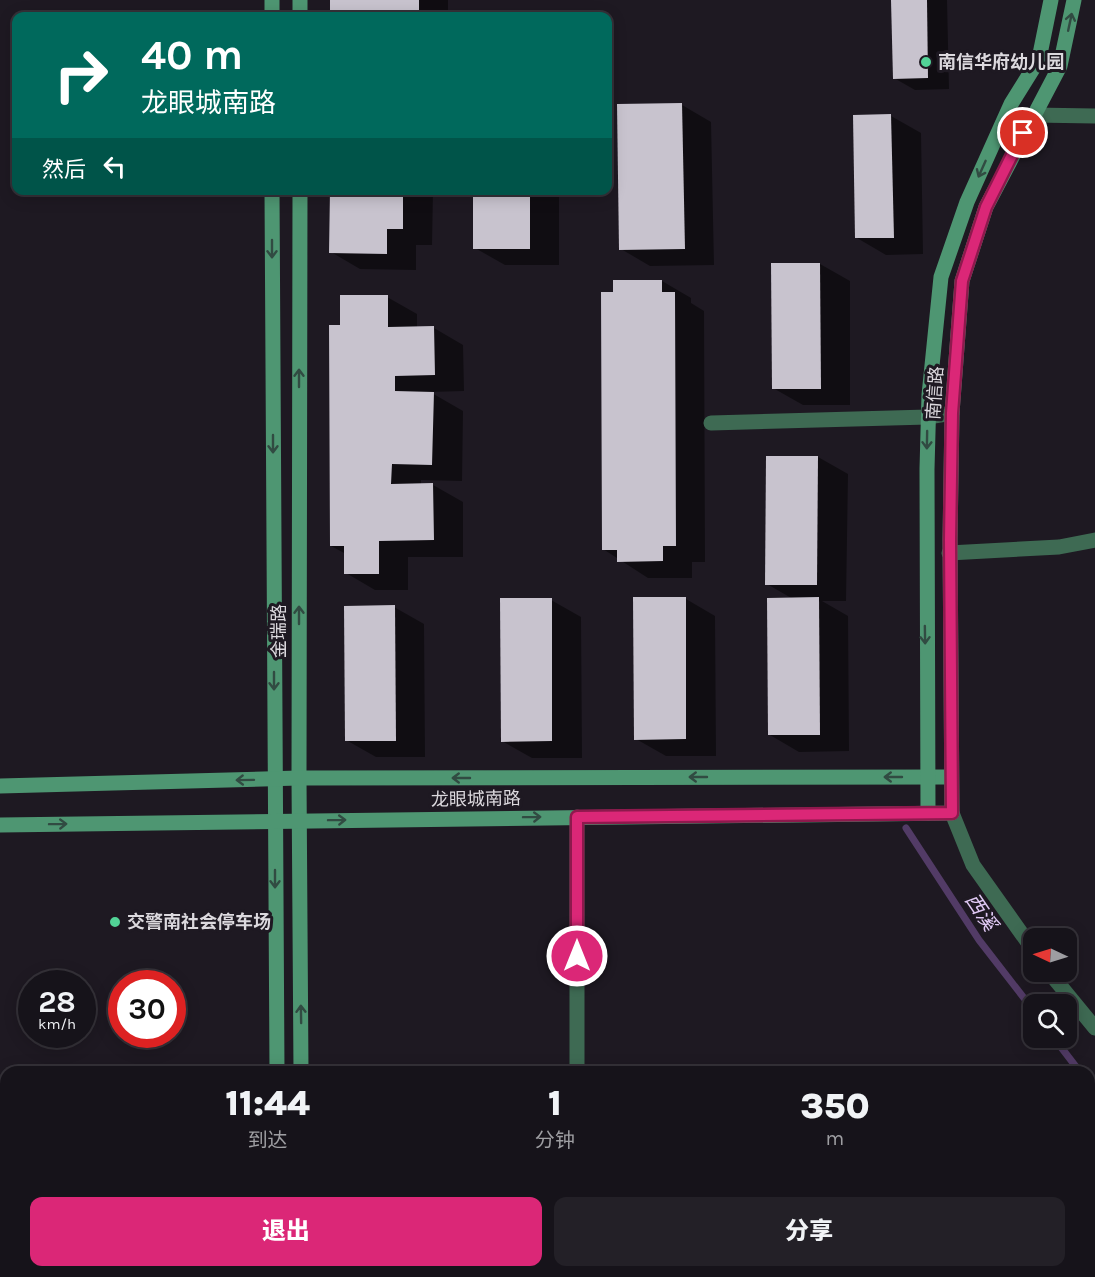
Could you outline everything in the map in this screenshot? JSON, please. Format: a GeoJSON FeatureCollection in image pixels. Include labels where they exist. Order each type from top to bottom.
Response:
{"type":"FeatureCollection","features":[{"type":"Feature","properties":{"kind":"main road","name":"南信路"},"geometry":{"type":"LineString","coordinates":[[928,813],[925,617],[928,417],[941,277],[967,202],[1011,104],[1039,59],[1051,0]]}},
{"type":"Feature","properties":{"kind":"main road","name":"南信路"},"geometry":{"type":"LineString","coordinates":[[952,813],[950,553],[952,413],[962,281],[986,207],[1032,115],[1060,66],[1074,0]]}},
{"type":"Feature","properties":{"kind":"main road","name":"金瑞路"},"geometry":{"type":"LineString","coordinates":[[272,195],[277,1066]]}},
{"type":"Feature","properties":{"kind":"main road","name":"金瑞路"},"geometry":{"type":"LineString","coordinates":[[300,195],[301,1066]]}},
{"type":"Feature","properties":{"kind":"main road","name":"龙眼城南路"},"geometry":{"type":"LineString","coordinates":[[0,786],[299,778],[951,777]]}},
{"type":"Feature","properties":{"kind":"main road","name":"龙眼城南路"},"geometry":{"type":"LineString","coordinates":[[0,825],[952,813]]}},
{"type":"Feature","properties":{"kind":"street"},"geometry":{"type":"LineString","coordinates":[[1032,115],[1095,116]]}},
{"type":"Feature","properties":{"kind":"street"},"geometry":{"type":"LineString","coordinates":[[711,423],[928,417],[952,413]]}},
{"type":"Feature","properties":{"kind":"street"},"geometry":{"type":"LineString","coordinates":[[950,553],[1059,547],[1095,540]]}},
{"type":"Feature","properties":{"kind":"street"},"geometry":{"type":"LineString","coordinates":[[952,813],[974,865],[1023,935]]}},
{"type":"Feature","properties":{"kind":"street"},"geometry":{"type":"LineString","coordinates":[[577,817],[577,1066]]}},
{"type":"Feature","properties":{"kind":"street"},"geometry":{"type":"LineString","coordinates":[[1057,982],[1095,1028]]}},
{"type":"Feature","properties":{"kind":"building"},"geometry":{"type":"Polygon","coordinates":[[[330,0],[419,0],[419,12],[330,12],[330,0]]]}},
{"type":"Feature","properties":{"kind":"building"},"geometry":{"type":"Polygon","coordinates":[[[891,0],[927,0],[928,78],[893,79],[891,0]]]}},
{"type":"Feature","properties":{"kind":"building"},"geometry":{"type":"Polygon","coordinates":[[[682,103],[685,249],[619,250],[617,104],[682,103]]]}},
{"type":"Feature","properties":{"kind":"building"},"geometry":{"type":"Polygon","coordinates":[[[891,114],[894,238],[855,238],[853,115],[891,114]]]}},
{"type":"Feature","properties":{"kind":"building"},"geometry":{"type":"Polygon","coordinates":[[[330,195],[403,195],[403,229],[387,229],[387,254],[329,253],[330,195]]]}},
{"type":"Feature","properties":{"kind":"building"},"geometry":{"type":"Polygon","coordinates":[[[473,195],[530,195],[530,249],[473,249],[473,195]]]}},
{"type":"Feature","properties":{"kind":"building"},"geometry":{"type":"Polygon","coordinates":[[[771,263],[820,263],[821,389],[772,389],[771,263]]]}},
{"type":"Feature","properties":{"kind":"building"},"geometry":{"type":"Polygon","coordinates":[[[613,280],[662,280],[662,292],[675,292],[676,546],[663,546],[663,561],[617,562],[617,550],[602,550],[601,292],[613,292],[613,280]]]}},
{"type":"Feature","properties":{"kind":"building"},"geometry":{"type":"Polygon","coordinates":[[[340,295],[388,295],[388,327],[434,326],[435,375],[395,376],[395,391],[434,392],[432,465],[392,464],[391,484],[433,483],[434,540],[379,541],[379,574],[344,574],[344,546],[330,546],[329,325],[340,325],[340,295]]]}},
{"type":"Feature","properties":{"kind":"building"},"geometry":{"type":"Polygon","coordinates":[[[766,456],[818,456],[817,585],[765,585],[766,456]]]}},
{"type":"Feature","properties":{"kind":"building"},"geometry":{"type":"Polygon","coordinates":[[[633,597],[686,597],[686,739],[634,740],[633,597]]]}},
{"type":"Feature","properties":{"kind":"building"},"geometry":{"type":"Polygon","coordinates":[[[819,597],[820,735],[768,735],[767,598],[819,597]]]}},
{"type":"Feature","properties":{"kind":"building"},"geometry":{"type":"Polygon","coordinates":[[[500,598],[552,598],[552,741],[501,742],[500,598]]]}},
{"type":"Feature","properties":{"kind":"building"},"geometry":{"type":"Polygon","coordinates":[[[395,605],[396,741],[345,741],[344,606],[395,605]]]}},
{"type":"Feature","properties":{"kind":"waterway","name":"西溪"},"geometry":{"type":"LineString","coordinates":[[906,828],[979,940],[1023,997]]}},
{"type":"Feature","properties":{"kind":"waterway","name":"西溪"},"geometry":{"type":"LineString","coordinates":[[1062,1048],[1075,1066]]}},
{"type":"Feature","properties":{"kind":"place","name":"南信华府幼儿园"},"geometry":{"type":"Point","coordinates":[926,62]}},
{"type":"Feature","properties":{"kind":"place","name":"交警南社会停车场"},"geometry":{"type":"Point","coordinates":[115,922]}},
{"type":"Feature","properties":{"kind":"route"},"geometry":{"type":"LineString","coordinates":[[577,956],[577,817],[952,813],[950,540],[952,413],[962,281],[986,207],[1023,133]]}}]}
